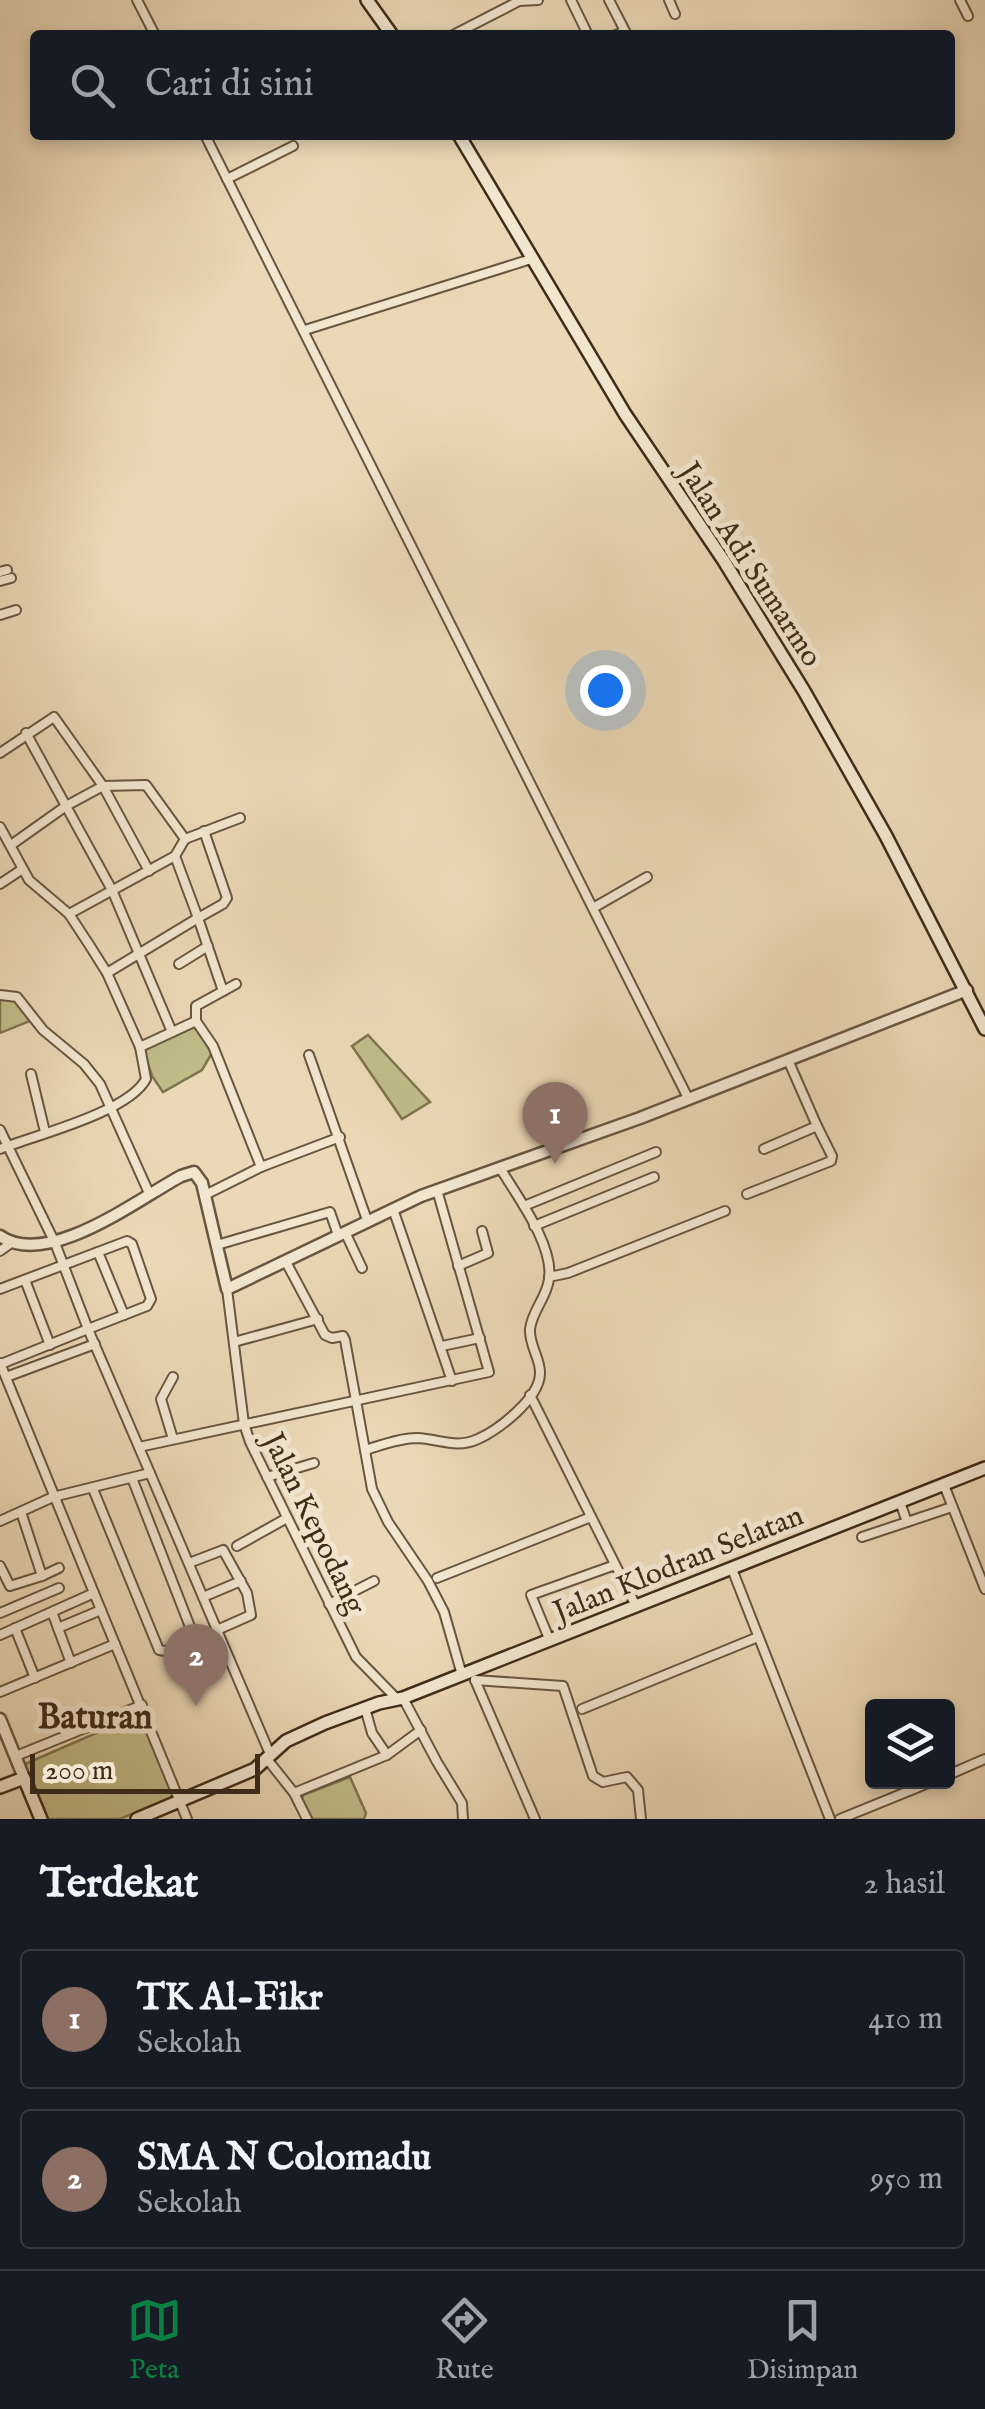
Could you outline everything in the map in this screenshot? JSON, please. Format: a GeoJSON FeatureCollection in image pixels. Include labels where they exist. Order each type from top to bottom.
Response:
{"type":"FeatureCollection","features":[{"type":"Feature","properties":{"kind":"main road"},"geometry":{"type":"LineString","coordinates":[[366,0],[388,30]]}},
{"type":"Feature","properties":{"kind":"main road","name":"Jalan Adi Sumarmo"},"geometry":{"type":"LineString","coordinates":[[462,140],[625,414],[724,561],[814,708],[886,836],[985,1029]]}},
{"type":"Feature","properties":{"kind":"main road","name":"Jalan Klodran Selatan"},"geometry":{"type":"LineString","coordinates":[[137,1819],[245,1774],[286,1741],[365,1708],[469,1675],[985,1468]]}},
{"type":"Feature","properties":{"kind":"main road"},"geometry":{"type":"LineString","coordinates":[[0,1787],[24,1778],[41,1819]]}},
{"type":"Feature","properties":{"kind":"street"},"geometry":{"type":"LineString","coordinates":[[138,0],[153,30]]}},
{"type":"Feature","properties":{"kind":"street"},"geometry":{"type":"LineString","coordinates":[[463,30],[519,1],[538,0]]}},
{"type":"Feature","properties":{"kind":"street"},"geometry":{"type":"LineString","coordinates":[[571,0],[586,30]]}},
{"type":"Feature","properties":{"kind":"street"},"geometry":{"type":"LineString","coordinates":[[610,0],[625,30]]}},
{"type":"Feature","properties":{"kind":"street"},"geometry":{"type":"LineString","coordinates":[[668,0],[675,14]]}},
{"type":"Feature","properties":{"kind":"street"},"geometry":{"type":"LineString","coordinates":[[960,0],[968,16]]}},
{"type":"Feature","properties":{"kind":"street"},"geometry":{"type":"LineString","coordinates":[[208,140],[688,1098]]}},
{"type":"Feature","properties":{"kind":"street"},"geometry":{"type":"LineString","coordinates":[[228,179],[293,146]]}},
{"type":"Feature","properties":{"kind":"street"},"geometry":{"type":"LineString","coordinates":[[305,330],[531,258]]}},
{"type":"Feature","properties":{"kind":"street"},"geometry":{"type":"LineString","coordinates":[[0,580],[6,573]]}},
{"type":"Feature","properties":{"kind":"street"},"geometry":{"type":"LineString","coordinates":[[0,615],[16,610]]}},
{"type":"Feature","properties":{"kind":"street"},"geometry":{"type":"LineString","coordinates":[[0,752],[54,716],[103,786],[149,871]]}},
{"type":"Feature","properties":{"kind":"street"},"geometry":{"type":"LineString","coordinates":[[26,733],[112,890],[172,1032]]}},
{"type":"Feature","properties":{"kind":"street"},"geometry":{"type":"LineString","coordinates":[[11,845],[66,806],[103,786],[146,784],[184,839]]}},
{"type":"Feature","properties":{"kind":"street"},"geometry":{"type":"LineString","coordinates":[[68,914],[176,856],[184,839],[240,818]]}},
{"type":"Feature","properties":{"kind":"street"},"geometry":{"type":"LineString","coordinates":[[0,827],[21,870],[47,899],[68,914],[108,974],[140,1047],[146,1078],[136,1092],[110,1108],[4,1148]]}},
{"type":"Feature","properties":{"kind":"street"},"geometry":{"type":"LineString","coordinates":[[108,974],[223,904],[227,898],[204,831]]}},
{"type":"Feature","properties":{"kind":"street"},"geometry":{"type":"LineString","coordinates":[[176,856],[223,991]]}},
{"type":"Feature","properties":{"kind":"street"},"geometry":{"type":"LineString","coordinates":[[0,884],[21,870]]}},
{"type":"Feature","properties":{"kind":"street"},"geometry":{"type":"LineString","coordinates":[[592,908],[647,878]]}},
{"type":"Feature","properties":{"kind":"street"},"geometry":{"type":"LineString","coordinates":[[178,964],[208,946]]}},
{"type":"Feature","properties":{"kind":"street"},"geometry":{"type":"LineString","coordinates":[[236,984],[196,1006],[196,1021],[213,1046],[262,1167]]}},
{"type":"Feature","properties":{"kind":"street"},"geometry":{"type":"LineString","coordinates":[[0,1236],[11,1243],[30,1246],[54,1243],[194,1172],[205,1195],[227,1289],[436,1190],[967,990]]}},
{"type":"Feature","properties":{"kind":"street"},"geometry":{"type":"LineString","coordinates":[[0,994],[17,997],[43,1030],[90,1070],[149,1194]]}},
{"type":"Feature","properties":{"kind":"street"},"geometry":{"type":"LineString","coordinates":[[140,1047],[196,1021]]}},
{"type":"Feature","properties":{"kind":"street"},"geometry":{"type":"LineString","coordinates":[[310,1056],[368,1220]]}},
{"type":"Feature","properties":{"kind":"street"},"geometry":{"type":"LineString","coordinates":[[747,1194],[831,1161],[788,1060]]}},
{"type":"Feature","properties":{"kind":"street"},"geometry":{"type":"LineString","coordinates":[[31,1074],[46,1132]]}},
{"type":"Feature","properties":{"kind":"street"},"geometry":{"type":"LineString","coordinates":[[764,1149],[818,1126]]}},
{"type":"Feature","properties":{"kind":"street"},"geometry":{"type":"LineString","coordinates":[[0,1130],[4,1148],[54,1243],[268,1756],[307,1819]]}},
{"type":"Feature","properties":{"kind":"street"},"geometry":{"type":"LineString","coordinates":[[205,1195],[262,1167],[340,1138]]}},
{"type":"Feature","properties":{"kind":"street"},"geometry":{"type":"LineString","coordinates":[[524,1206],[656,1152]]}},
{"type":"Feature","properties":{"kind":"street"},"geometry":{"type":"LineString","coordinates":[[628,1164],[637,1184]]}},
{"type":"Feature","properties":{"kind":"street"},"geometry":{"type":"LineString","coordinates":[[365,1450],[407,1438],[468,1443],[505,1423],[540,1376],[530,1325],[550,1277],[546,1251],[500,1168]]}},
{"type":"Feature","properties":{"kind":"street"},"geometry":{"type":"LineString","coordinates":[[534,1226],[654,1177]]}},
{"type":"Feature","properties":{"kind":"street"},"geometry":{"type":"LineString","coordinates":[[140,1448],[489,1372],[436,1190]]}},
{"type":"Feature","properties":{"kind":"street"},"geometry":{"type":"LineString","coordinates":[[392,1209],[452,1380]]}},
{"type":"Feature","properties":{"kind":"street"},"geometry":{"type":"LineString","coordinates":[[217,1246],[330,1212],[362,1268]]}},
{"type":"Feature","properties":{"kind":"street"},"geometry":{"type":"LineString","coordinates":[[550,1277],[725,1212]]}},
{"type":"Feature","properties":{"kind":"street"},"geometry":{"type":"LineString","coordinates":[[458,1266],[488,1253],[482,1231]]}},
{"type":"Feature","properties":{"kind":"street"},"geometry":{"type":"LineString","coordinates":[[0,1289],[127,1241],[132,1244],[151,1299],[146,1306],[0,1364],[188,1819]]}},
{"type":"Feature","properties":{"kind":"street"},"geometry":{"type":"LineString","coordinates":[[0,1251],[11,1243]]}},
{"type":"Feature","properties":{"kind":"street"},"geometry":{"type":"LineString","coordinates":[[98,1252],[124,1314]]}},
{"type":"Feature","properties":{"kind":"street"},"geometry":{"type":"LineString","coordinates":[[286,1262],[328,1338],[344,1337],[376,1500],[444,1612],[535,1819]]}},
{"type":"Feature","properties":{"kind":"street"},"geometry":{"type":"LineString","coordinates":[[25,1280],[50,1345]]}},
{"type":"Feature","properties":{"kind":"street","name":"Jalan Kepodang"},"geometry":{"type":"LineString","coordinates":[[227,1289],[244,1424],[267,1477],[356,1657],[392,1699],[436,1762],[462,1803],[463,1819]]}},
{"type":"Feature","properties":{"kind":"street"},"geometry":{"type":"LineString","coordinates":[[234,1342],[318,1319]]}},
{"type":"Feature","properties":{"kind":"street"},"geometry":{"type":"LineString","coordinates":[[442,1346],[480,1338]]}},
{"type":"Feature","properties":{"kind":"street"},"geometry":{"type":"LineString","coordinates":[[6,1377],[95,1344]]}},
{"type":"Feature","properties":{"kind":"street"},"geometry":{"type":"LineString","coordinates":[[170,1440],[161,1399],[174,1377]]}},
{"type":"Feature","properties":{"kind":"street"},"geometry":{"type":"LineString","coordinates":[[530,1394],[636,1606]]}},
{"type":"Feature","properties":{"kind":"street"},"geometry":{"type":"LineString","coordinates":[[267,1477],[314,1463]]}},
{"type":"Feature","properties":{"kind":"street"},"geometry":{"type":"LineString","coordinates":[[0,1520],[53,1497],[150,1473]]}},
{"type":"Feature","properties":{"kind":"street"},"geometry":{"type":"LineString","coordinates":[[93,1488],[159,1650],[165,1652],[194,1637],[132,1478]]}},
{"type":"Feature","properties":{"kind":"street"},"geometry":{"type":"LineString","coordinates":[[944,1485],[985,1589]]}},
{"type":"Feature","properties":{"kind":"street"},"geometry":{"type":"LineString","coordinates":[[900,1502],[906,1522]]}},
{"type":"Feature","properties":{"kind":"street"},"geometry":{"type":"LineString","coordinates":[[862,1538],[952,1506]]}},
{"type":"Feature","properties":{"kind":"street"},"geometry":{"type":"LineString","coordinates":[[21,1512],[42,1576]]}},
{"type":"Feature","properties":{"kind":"street"},"geometry":{"type":"LineString","coordinates":[[437,1578],[591,1517]]}},
{"type":"Feature","properties":{"kind":"street"},"geometry":{"type":"LineString","coordinates":[[237,1546],[287,1518]]}},
{"type":"Feature","properties":{"kind":"street"},"geometry":{"type":"LineString","coordinates":[[189,1563],[223,1550],[241,1581],[252,1612],[216,1630]]}},
{"type":"Feature","properties":{"kind":"street"},"geometry":{"type":"LineString","coordinates":[[550,1641],[531,1595],[615,1565]]}},
{"type":"Feature","properties":{"kind":"street"},"geometry":{"type":"LineString","coordinates":[[0,1566],[10,1586],[58,1568]]}},
{"type":"Feature","properties":{"kind":"street"},"geometry":{"type":"LineString","coordinates":[[732,1569],[830,1819]]}},
{"type":"Feature","properties":{"kind":"street"},"geometry":{"type":"LineString","coordinates":[[203,1597],[241,1581]]}},
{"type":"Feature","properties":{"kind":"street"},"geometry":{"type":"LineString","coordinates":[[329,1604],[374,1581]]}},
{"type":"Feature","properties":{"kind":"street"},"geometry":{"type":"LineString","coordinates":[[0,1614],[59,1588]]}},
{"type":"Feature","properties":{"kind":"street"},"geometry":{"type":"LineString","coordinates":[[0,1635],[94,1593]]}},
{"type":"Feature","properties":{"kind":"street"},"geometry":{"type":"LineString","coordinates":[[58,1628],[100,1610]]}},
{"type":"Feature","properties":{"kind":"street"},"geometry":{"type":"LineString","coordinates":[[52,1612],[71,1663]]}},
{"type":"Feature","properties":{"kind":"street"},"geometry":{"type":"LineString","coordinates":[[15,1628],[35,1678]]}},
{"type":"Feature","properties":{"kind":"street"},"geometry":{"type":"LineString","coordinates":[[582,1709],[758,1638]]}},
{"type":"Feature","properties":{"kind":"street"},"geometry":{"type":"LineString","coordinates":[[0,1692],[115,1644]]}},
{"type":"Feature","properties":{"kind":"street"},"geometry":{"type":"LineString","coordinates":[[469,1675],[563,1686],[593,1776],[598,1781],[627,1777],[634,1782],[641,1819]]}},
{"type":"Feature","properties":{"kind":"street"},"geometry":{"type":"LineString","coordinates":[[16,1756],[142,1705]]}},
{"type":"Feature","properties":{"kind":"street"},"geometry":{"type":"LineString","coordinates":[[365,1708],[372,1733],[387,1754]]}},
{"type":"Feature","properties":{"kind":"street"},"geometry":{"type":"LineString","coordinates":[[0,1718],[24,1778]]}},
{"type":"Feature","properties":{"kind":"street"},"geometry":{"type":"LineString","coordinates":[[294,1794],[387,1754],[417,1734]]}},
{"type":"Feature","properties":{"kind":"street"},"geometry":{"type":"LineString","coordinates":[[955,1772],[985,1760]]}},
{"type":"Feature","properties":{"kind":"street"},"geometry":{"type":"LineString","coordinates":[[840,1819],[914,1789]]}},
{"type":"Feature","properties":{"kind":"shaded area"},"geometry":{"type":"Polygon","coordinates":[[[0,996],[13,998],[30,1021],[0,1033],[0,996]]]}},
{"type":"Feature","properties":{"kind":"shaded area"},"geometry":{"type":"Polygon","coordinates":[[[194,1026],[212,1053],[202,1070],[163,1092],[152,1076],[143,1049],[194,1026]]]}},
{"type":"Feature","properties":{"kind":"shaded area"},"geometry":{"type":"Polygon","coordinates":[[[368,1035],[430,1102],[402,1119],[352,1046],[368,1035]]]}},
{"type":"Feature","properties":{"kind":"shaded area"},"geometry":{"type":"Polygon","coordinates":[[[140,1714],[175,1796],[120,1819],[48,1819],[25,1764],[140,1714]]]}},
{"type":"Feature","properties":{"kind":"shaded area"},"geometry":{"type":"Polygon","coordinates":[[[350,1777],[366,1813],[364,1819],[312,1819],[303,1795],[350,1777]]]}},
{"type":"Feature","properties":{"kind":"place","name":"TK Al-Fikr"},"geometry":{"type":"Point","coordinates":[555,1164]}},
{"type":"Feature","properties":{"kind":"place","name":"SMA N Colomadu"},"geometry":{"type":"Point","coordinates":[196,1706]}},
{"type":"Feature","properties":{"kind":"district","name":"Baturan"},"geometry":{"type":"Point","coordinates":[95,1716]}}]}
